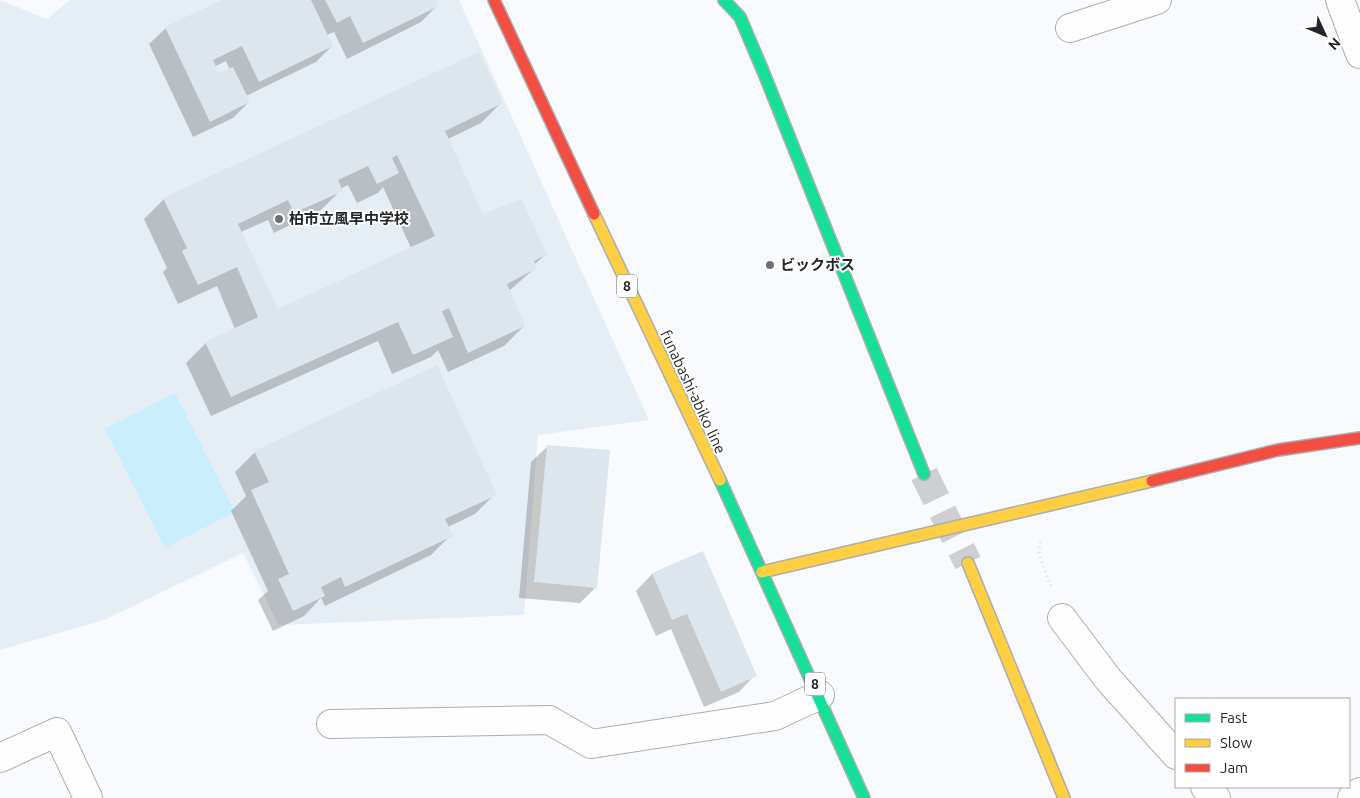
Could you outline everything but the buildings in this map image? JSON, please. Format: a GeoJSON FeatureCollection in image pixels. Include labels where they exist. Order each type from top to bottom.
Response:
{"type":"FeatureCollection","features":[{"type":"Feature","properties":{"kind":"street","name":"funabashi-abiko line"},"geometry":{"type":"LineString","coordinates":[[494,0],[557,139],[820,695],[864,798]]}},
{"type":"Feature","properties":{"kind":"street"},"geometry":{"type":"LineString","coordinates":[[724,0],[740,17],[763,71],[924,474]]}},
{"type":"Feature","properties":{"kind":"street"},"geometry":{"type":"LineString","coordinates":[[1070,28],[1157,0]]}},
{"type":"Feature","properties":{"kind":"street"},"geometry":{"type":"LineString","coordinates":[[1340,0],[1360,54]]}},
{"type":"Feature","properties":{"kind":"street"},"geometry":{"type":"LineString","coordinates":[[762,572],[1040,509],[1278,450],[1360,438]]}},
{"type":"Feature","properties":{"kind":"street"},"geometry":{"type":"LineString","coordinates":[[968,563],[1064,798]]}},
{"type":"Feature","properties":{"kind":"street"},"geometry":{"type":"LineString","coordinates":[[1062,618],[1108,679],[1175,753]]}},
{"type":"Feature","properties":{"kind":"street"},"geometry":{"type":"LineString","coordinates":[[331,724],[549,720],[592,744],[775,716],[820,695]]}},
{"type":"Feature","properties":{"kind":"street"},"geometry":{"type":"LineString","coordinates":[[0,758],[57,732],[88,798]]}},
{"type":"Feature","properties":{"kind":"street"},"geometry":{"type":"LineString","coordinates":[[1206,788],[1216,798]]}},
{"type":"Feature","properties":{"kind":"street"},"geometry":{"type":"LineString","coordinates":[[1352,798],[1360,792]]}},
{"type":"Feature","properties":{"kind":"shaded area","name":"柏市立風早中学校"},"geometry":{"type":"Polygon","coordinates":[[[0,0],[47,19],[70,0],[459,0],[649,420],[538,435],[524,615],[279,625],[243,553],[104,620],[0,650],[0,0]]]}},
{"type":"Feature","properties":{"kind":"water"},"geometry":{"type":"Polygon","coordinates":[[[175,393],[235,512],[165,548],[105,429],[175,393]]]}},
{"type":"Feature","properties":{"kind":"tunnel"},"geometry":{"type":"LineString","coordinates":[[924,474],[968,563]]}},
{"type":"Feature","properties":{"kind":"traffic: fast"},"geometry":{"type":"LineString","coordinates":[[724,0],[740,17],[763,71],[924,474]]}},
{"type":"Feature","properties":{"kind":"traffic: fast"},"geometry":{"type":"LineString","coordinates":[[720,480],[864,798]]}},
{"type":"Feature","properties":{"kind":"traffic: slow"},"geometry":{"type":"LineString","coordinates":[[594,214],[720,480]]}},
{"type":"Feature","properties":{"kind":"traffic: slow"},"geometry":{"type":"LineString","coordinates":[[762,572],[1152,481]]}},
{"type":"Feature","properties":{"kind":"traffic: slow"},"geometry":{"type":"LineString","coordinates":[[968,563],[1064,798]]}},
{"type":"Feature","properties":{"kind":"traffic: jam"},"geometry":{"type":"LineString","coordinates":[[494,0],[594,214]]}},
{"type":"Feature","properties":{"kind":"traffic: jam"},"geometry":{"type":"LineString","coordinates":[[1152,481],[1278,450],[1360,438]]}},
{"type":"Feature","properties":{"kind":"place","name":"柏市立風早中学校"},"geometry":{"type":"Point","coordinates":[279,219]}},
{"type":"Feature","properties":{"kind":"place","name":"ビックボス"},"geometry":{"type":"Point","coordinates":[770,265]}}]}
